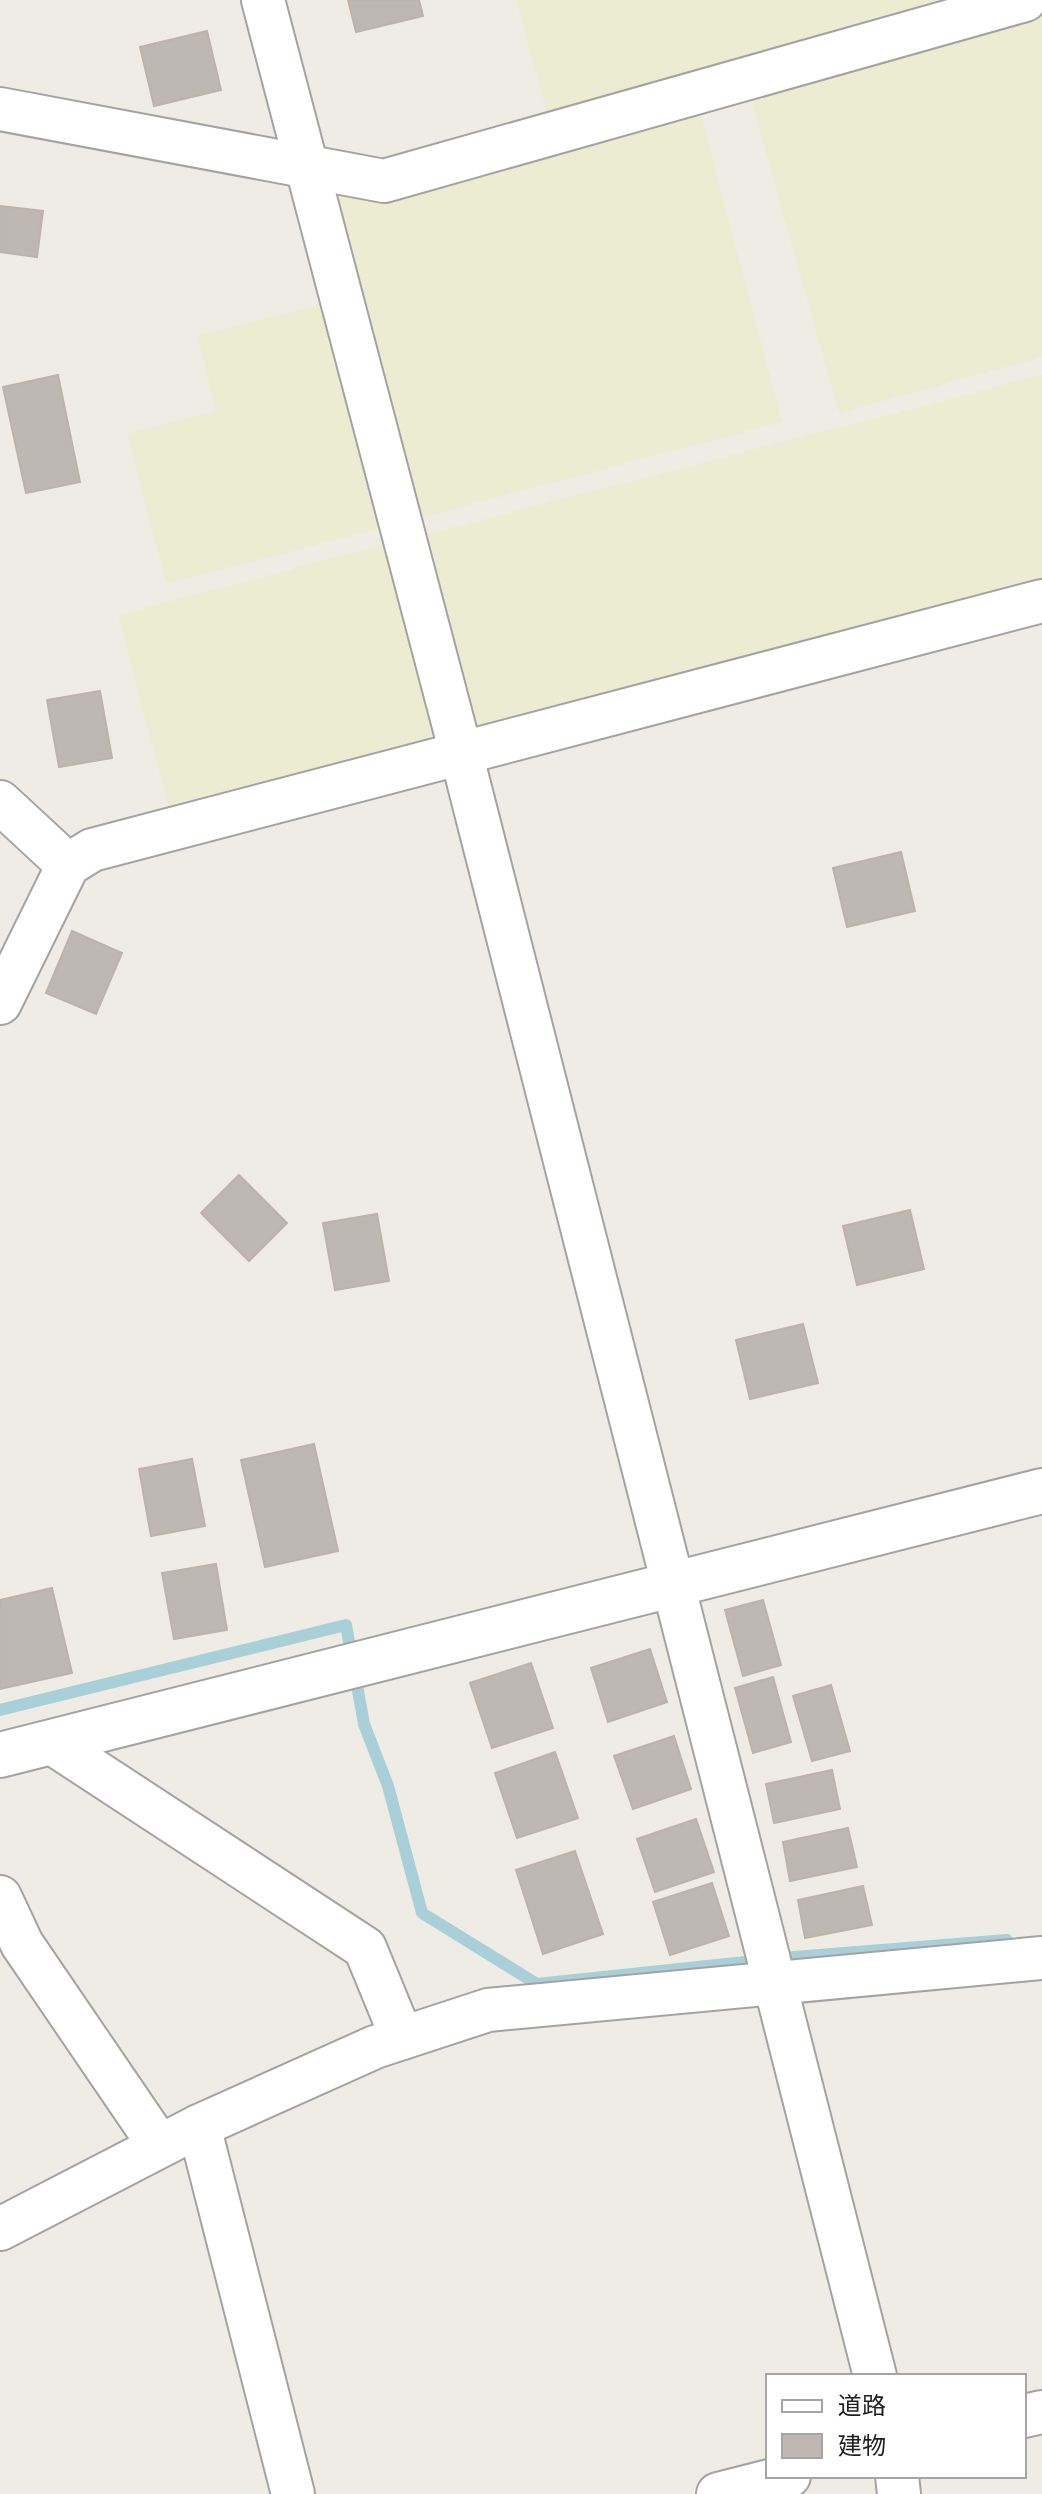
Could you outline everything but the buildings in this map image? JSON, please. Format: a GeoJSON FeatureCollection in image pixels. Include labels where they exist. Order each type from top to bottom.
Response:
{"type":"FeatureCollection","features":[{"type":"Feature","properties":{"kind":"street"},"geometry":{"type":"LineString","coordinates":[[263,0],[461,753],[874,2374]]}},
{"type":"Feature","properties":{"kind":"street"},"geometry":{"type":"LineString","coordinates":[[0,109],[384,181],[1025,0]]}},
{"type":"Feature","properties":{"kind":"street"},"geometry":{"type":"LineString","coordinates":[[0,1003],[68,865],[92,850],[1042,601]]}},
{"type":"Feature","properties":{"kind":"street"},"geometry":{"type":"LineString","coordinates":[[0,802],[68,865]]}},
{"type":"Feature","properties":{"kind":"street"},"geometry":{"type":"LineString","coordinates":[[0,1755],[1042,1491]]}},
{"type":"Feature","properties":{"kind":"street"},"geometry":{"type":"LineString","coordinates":[[52,1743],[365,1948],[402,2038]]}},
{"type":"Feature","properties":{"kind":"street"},"geometry":{"type":"LineString","coordinates":[[0,1897],[22,1944],[159,2145]]}},
{"type":"Feature","properties":{"kind":"street"},"geometry":{"type":"LineString","coordinates":[[0,2229],[159,2145],[375,2047],[488,2010],[1042,1958]]}},
{"type":"Feature","properties":{"kind":"street"},"geometry":{"type":"LineString","coordinates":[[199,2126],[293,2494]]}},
{"type":"Feature","properties":{"kind":"street"},"geometry":{"type":"LineString","coordinates":[[718,2494],[781,2478]]}},
{"type":"Feature","properties":{"kind":"green space"},"geometry":{"type":"Polygon","coordinates":[[[516,0],[951,0],[547,112],[516,0]]]}},
{"type":"Feature","properties":{"kind":"green space"},"geometry":{"type":"Polygon","coordinates":[[[1042,18],[1042,357],[839,413],[751,99],[1042,18]]]}},
{"type":"Feature","properties":{"kind":"green space"},"geometry":{"type":"Polygon","coordinates":[[[699,108],[782,422],[419,518],[333,191],[699,108]]]}},
{"type":"Feature","properties":{"kind":"green space"},"geometry":{"type":"Polygon","coordinates":[[[330,303],[387,527],[166,583],[127,434],[216,411],[198,336],[330,303]]]}},
{"type":"Feature","properties":{"kind":"green space"},"geometry":{"type":"Polygon","coordinates":[[[1042,375],[1042,578],[488,729],[472,717],[423,535],[1042,375]]]}},
{"type":"Feature","properties":{"kind":"green space"},"geometry":{"type":"Polygon","coordinates":[[[390,543],[439,722],[427,741],[168,805],[118,615],[390,543]]]}},
{"type":"Feature","properties":{"kind":"waterway"},"geometry":{"type":"LineString","coordinates":[[0,1710],[346,1625],[364,1724],[388,1786],[422,1913],[537,1984],[794,1957],[1007,1940]]}}]}
